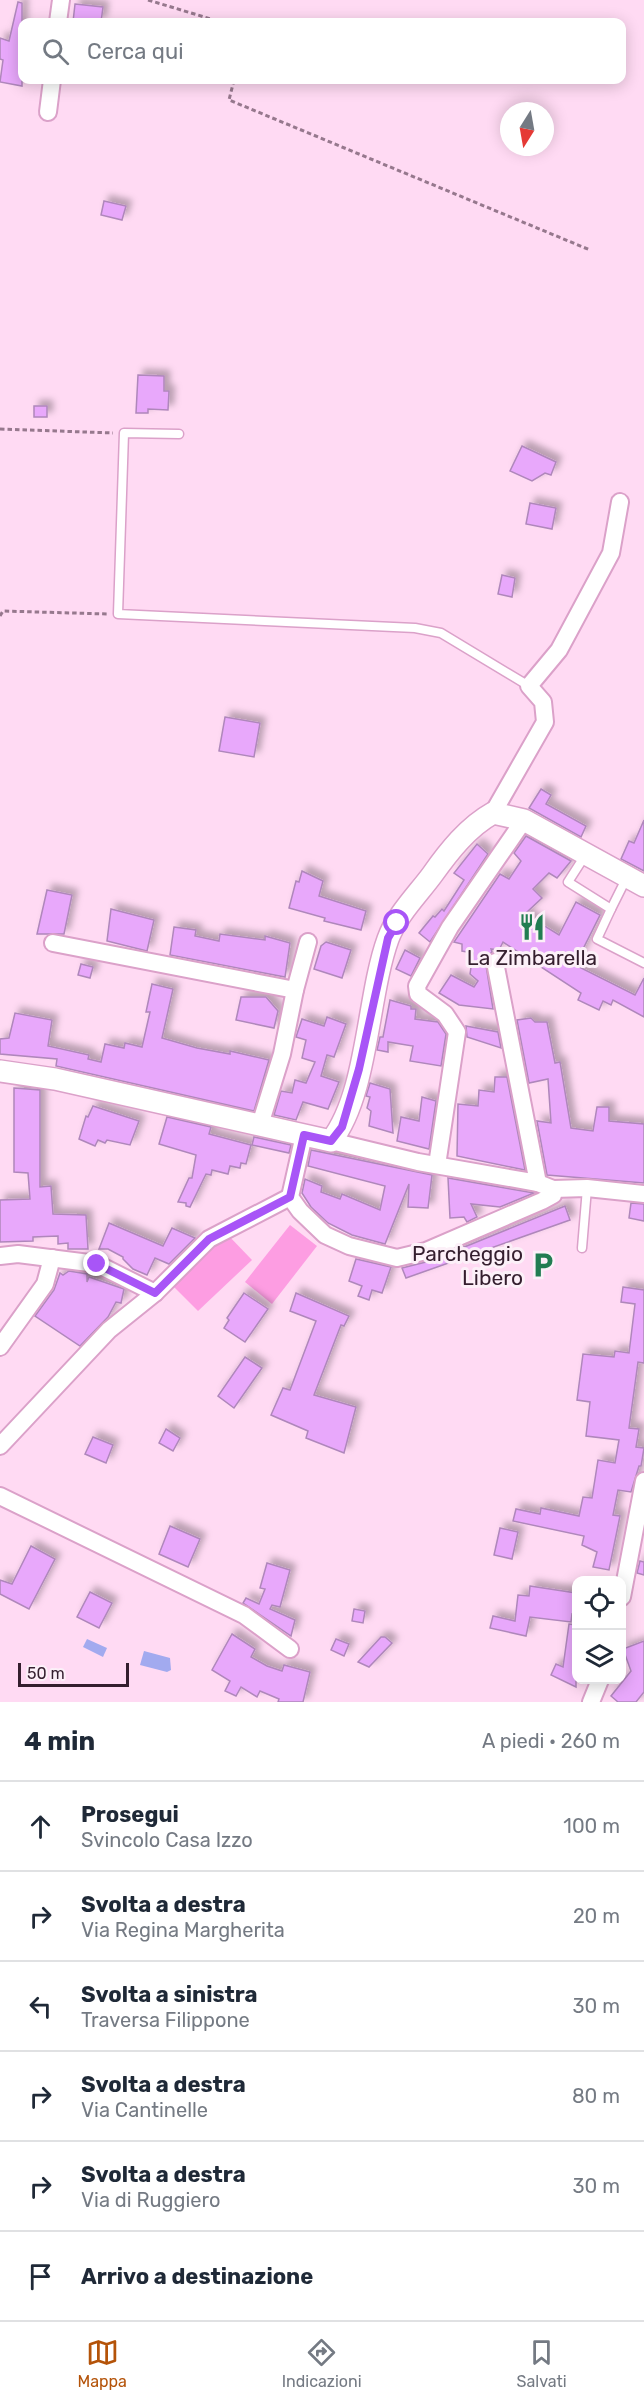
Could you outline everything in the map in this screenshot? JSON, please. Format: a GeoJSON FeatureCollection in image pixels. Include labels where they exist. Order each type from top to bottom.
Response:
{"type":"FeatureCollection","features":[{"type":"Feature","properties":{"kind":"street"},"geometry":{"type":"LineString","coordinates":[[59,18],[61,0]]}},
{"type":"Feature","properties":{"kind":"street"},"geometry":{"type":"LineString","coordinates":[[48,112],[52,84]]}},
{"type":"Feature","properties":{"kind":"street"},"geometry":{"type":"LineString","coordinates":[[331,1141],[342,1127],[359,1069],[388,938],[438,866],[475,823],[493,813],[545,722],[543,702],[529,686],[559,650],[611,553],[621,502]]}},
{"type":"Feature","properties":{"kind":"street"},"geometry":{"type":"LineString","coordinates":[[493,813],[524,820],[636,881]]}},
{"type":"Feature","properties":{"kind":"street"},"geometry":{"type":"LineString","coordinates":[[437,1165],[457,1032],[445,1014],[418,994],[417,986],[450,927],[524,820]]}},
{"type":"Feature","properties":{"kind":"street"},"geometry":{"type":"LineString","coordinates":[[260,1125],[282,1054],[295,990],[308,942]]}},
{"type":"Feature","properties":{"kind":"street"},"geometry":{"type":"LineString","coordinates":[[53,943],[295,990]]}},
{"type":"Feature","properties":{"kind":"street"},"geometry":{"type":"LineString","coordinates":[[304,1135],[290,1197],[300,1211],[325,1235],[349,1246],[397,1258],[426,1251],[553,1195],[546,1186],[495,962]]}},
{"type":"Feature","properties":{"kind":"street"},"geometry":{"type":"LineString","coordinates":[[0,1071],[55,1079],[437,1165],[546,1186],[644,1194]]}},
{"type":"Feature","properties":{"kind":"street"},"geometry":{"type":"LineString","coordinates":[[0,1446],[109,1330],[155,1293],[209,1239],[290,1197]]}},
{"type":"Feature","properties":{"kind":"street"},"geometry":{"type":"LineString","coordinates":[[0,1256],[18,1254],[97,1264],[155,1293]]}},
{"type":"Feature","properties":{"kind":"street"},"geometry":{"type":"LineString","coordinates":[[0,1347],[45,1284],[52,1258]]}},
{"type":"Feature","properties":{"kind":"street"},"geometry":{"type":"LineString","coordinates":[[625,1576],[644,1481]]}},
{"type":"Feature","properties":{"kind":"street"},"geometry":{"type":"LineString","coordinates":[[0,1496],[244,1616],[290,1649]]}},
{"type":"Feature","properties":{"kind":"street"},"geometry":{"type":"LineString","coordinates":[[591,1702],[598,1684]]}},
{"type":"Feature","properties":{"kind":"lane"},"geometry":{"type":"LineString","coordinates":[[179,434],[124,434],[118,614],[415,628],[441,633],[529,686]]}},
{"type":"Feature","properties":{"kind":"lane"},"geometry":{"type":"LineString","coordinates":[[586,853],[568,882],[611,909]]}},
{"type":"Feature","properties":{"kind":"lane"},"geometry":{"type":"LineString","coordinates":[[636,881],[611,909],[597,939],[644,963]]}},
{"type":"Feature","properties":{"kind":"lane"},"geometry":{"type":"LineString","coordinates":[[582,1248],[587,1188]]}},
{"type":"Feature","properties":{"kind":"path"},"geometry":{"type":"LineString","coordinates":[[148,0],[208,18]]}},
{"type":"Feature","properties":{"kind":"path"},"geometry":{"type":"LineString","coordinates":[[233,84],[229,100],[590,250]]}},
{"type":"Feature","properties":{"kind":"path"},"geometry":{"type":"LineString","coordinates":[[0,429],[124,434]]}},
{"type":"Feature","properties":{"kind":"path"},"geometry":{"type":"LineString","coordinates":[[0,616],[3,611],[118,614]]}},
{"type":"Feature","properties":{"kind":"shaded area"},"geometry":{"type":"Polygon","coordinates":[[[290,1225],[317,1246],[272,1304],[245,1282],[290,1225]]]}},
{"type":"Feature","properties":{"kind":"shaded area"},"geometry":{"type":"Polygon","coordinates":[[[226,1233],[252,1260],[198,1311],[172,1285],[226,1233]]]}},
{"type":"Feature","properties":{"kind":"water"},"geometry":{"type":"Polygon","coordinates":[[[87,1639],[107,1648],[103,1657],[83,1647],[87,1639]]]}},
{"type":"Feature","properties":{"kind":"water"},"geometry":{"type":"Polygon","coordinates":[[[144,1651],[170,1658],[171,1670],[167,1672],[140,1665],[144,1651]]]}},
{"type":"Feature","properties":{"kind":"building"},"geometry":{"type":"Polygon","coordinates":[[[18,2],[22,3],[22,18],[18,18],[18,84],[22,86],[0,82],[3,60],[0,59],[0,38],[9,41],[18,2]]]}},
{"type":"Feature","properties":{"kind":"building"},"geometry":{"type":"Polygon","coordinates":[[[75,4],[103,7],[102,18],[73,18],[75,4]]]}},
{"type":"Feature","properties":{"kind":"building"},"geometry":{"type":"Polygon","coordinates":[[[104,201],[126,206],[122,220],[101,215],[104,201]]]}},
{"type":"Feature","properties":{"kind":"building"},"geometry":{"type":"Polygon","coordinates":[[[138,375],[164,376],[164,391],[169,391],[168,410],[148,409],[148,413],[136,413],[138,375]]]}},
{"type":"Feature","properties":{"kind":"building"},"geometry":{"type":"Polygon","coordinates":[[[34,406],[47,406],[47,417],[34,417],[34,406]]]}},
{"type":"Feature","properties":{"kind":"building"},"geometry":{"type":"Polygon","coordinates":[[[522,446],[556,462],[551,475],[545,473],[532,481],[510,471],[522,446]]]}},
{"type":"Feature","properties":{"kind":"building"},"geometry":{"type":"Polygon","coordinates":[[[530,503],[556,508],[552,529],[526,524],[530,503]]]}},
{"type":"Feature","properties":{"kind":"building"},"geometry":{"type":"Polygon","coordinates":[[[502,575],[515,578],[512,597],[498,594],[502,575]]]}},
{"type":"Feature","properties":{"kind":"building"},"geometry":{"type":"Polygon","coordinates":[[[225,717],[260,723],[254,757],[219,751],[225,717]]]}},
{"type":"Feature","properties":{"kind":"building"},"geometry":{"type":"Polygon","coordinates":[[[541,789],[551,795],[546,804],[586,826],[581,837],[529,808],[541,789]]]}},
{"type":"Feature","properties":{"kind":"building"},"geometry":{"type":"Polygon","coordinates":[[[644,820],[644,871],[621,859],[629,841],[634,843],[644,820]]]}},
{"type":"Feature","properties":{"kind":"building"},"geometry":{"type":"Polygon","coordinates":[[[526,836],[571,861],[557,878],[549,873],[533,889],[542,898],[525,914],[559,935],[576,902],[600,915],[575,965],[635,995],[644,978],[644,1017],[613,1000],[611,1005],[603,1001],[599,1010],[578,1000],[581,993],[503,942],[499,950],[491,949],[492,952],[485,959],[493,1009],[459,1005],[439,993],[451,975],[474,987],[478,981],[470,974],[473,953],[462,951],[462,944],[454,942],[500,874],[509,879],[521,861],[514,853],[526,836]]]}},
{"type":"Feature","properties":{"kind":"building"},"geometry":{"type":"Polygon","coordinates":[[[477,844],[488,854],[430,942],[419,933],[433,916],[435,917],[442,909],[444,911],[464,880],[454,873],[477,844]]]}},
{"type":"Feature","properties":{"kind":"building"},"geometry":{"type":"Polygon","coordinates":[[[302,871],[323,881],[319,896],[366,911],[361,930],[324,921],[325,918],[289,908],[296,881],[299,882],[302,871]]]}},
{"type":"Feature","properties":{"kind":"building"},"geometry":{"type":"Polygon","coordinates":[[[47,890],[72,895],[64,934],[37,934],[47,890]]]}},
{"type":"Feature","properties":{"kind":"building"},"geometry":{"type":"Polygon","coordinates":[[[111,909],[154,920],[147,951],[107,941],[111,909]]]}},
{"type":"Feature","properties":{"kind":"building"},"geometry":{"type":"Polygon","coordinates":[[[174,927],[196,930],[195,936],[219,941],[220,934],[265,940],[265,936],[290,943],[285,977],[170,955],[174,927]]]}},
{"type":"Feature","properties":{"kind":"building"},"geometry":{"type":"Polygon","coordinates":[[[326,942],[351,950],[342,978],[314,969],[321,946],[326,942]]]}},
{"type":"Feature","properties":{"kind":"building"},"geometry":{"type":"Polygon","coordinates":[[[405,950],[420,958],[411,976],[396,969],[405,950]]]}},
{"type":"Feature","properties":{"kind":"building"},"geometry":{"type":"Polygon","coordinates":[[[81,964],[93,967],[90,978],[78,975],[81,964]]]}},
{"type":"Feature","properties":{"kind":"building"},"geometry":{"type":"Polygon","coordinates":[[[152,984],[173,989],[162,1038],[197,1048],[230,1054],[230,1051],[269,1060],[254,1111],[56,1066],[57,1059],[0,1054],[0,1039],[9,1038],[15,1013],[52,1020],[48,1046],[89,1055],[88,1059],[101,1062],[105,1044],[124,1048],[125,1043],[142,1047],[150,1012],[146,1012],[152,984]]]}},
{"type":"Feature","properties":{"kind":"building"},"geometry":{"type":"Polygon","coordinates":[[[241,997],[266,997],[278,1011],[274,1028],[236,1020],[241,997]]]}},
{"type":"Feature","properties":{"kind":"building"},"geometry":{"type":"Polygon","coordinates":[[[390,1000],[416,1009],[415,1019],[438,1022],[446,1034],[441,1066],[410,1061],[413,1046],[388,1042],[388,1052],[377,1050],[380,1037],[383,1037],[390,1000]]]}},
{"type":"Feature","properties":{"kind":"building"},"geometry":{"type":"Polygon","coordinates":[[[327,1017],[346,1024],[334,1057],[327,1055],[321,1076],[339,1082],[328,1109],[303,1102],[296,1120],[274,1115],[281,1091],[292,1093],[295,1080],[306,1083],[315,1062],[302,1058],[306,1040],[296,1037],[302,1019],[324,1026],[327,1017]]]}},
{"type":"Feature","properties":{"kind":"building"},"geometry":{"type":"Polygon","coordinates":[[[531,1018],[535,1022],[547,1022],[555,1063],[560,1062],[571,1128],[593,1131],[597,1107],[609,1107],[609,1121],[644,1124],[644,1183],[547,1175],[537,1121],[551,1123],[548,1079],[529,1083],[517,1020],[531,1018]]]}},
{"type":"Feature","properties":{"kind":"building"},"geometry":{"type":"Polygon","coordinates":[[[466,1026],[498,1032],[501,1048],[467,1037],[466,1026]]]}},
{"type":"Feature","properties":{"kind":"building"},"geometry":{"type":"Polygon","coordinates":[[[495,1077],[507,1077],[525,1170],[457,1156],[458,1104],[478,1106],[479,1090],[494,1092],[495,1077]]]}},
{"type":"Feature","properties":{"kind":"building"},"geometry":{"type":"Polygon","coordinates":[[[370,1083],[390,1089],[393,1133],[369,1126],[371,1111],[367,1108],[370,1097],[366,1096],[370,1083]]]}},
{"type":"Feature","properties":{"kind":"building"},"geometry":{"type":"Polygon","coordinates":[[[14,1088],[40,1090],[40,1187],[51,1186],[53,1214],[86,1215],[88,1249],[68,1249],[68,1243],[58,1244],[58,1236],[33,1237],[33,1241],[0,1242],[0,1200],[30,1199],[28,1173],[14,1172],[14,1088]]]}},
{"type":"Feature","properties":{"kind":"building"},"geometry":{"type":"Polygon","coordinates":[[[422,1097],[436,1101],[429,1149],[397,1141],[401,1117],[419,1121],[422,1097]]]}},
{"type":"Feature","properties":{"kind":"building"},"geometry":{"type":"Polygon","coordinates":[[[93,1106],[139,1121],[130,1145],[107,1140],[105,1143],[98,1140],[95,1146],[79,1139],[86,1116],[88,1117],[93,1106]]]}},
{"type":"Feature","properties":{"kind":"building"},"geometry":{"type":"Polygon","coordinates":[[[167,1117],[211,1127],[209,1134],[251,1145],[246,1164],[241,1163],[240,1168],[230,1166],[228,1174],[212,1170],[211,1175],[206,1174],[190,1207],[186,1206],[186,1203],[178,1202],[189,1178],[192,1178],[196,1155],[159,1144],[167,1117]]]}},
{"type":"Feature","properties":{"kind":"building"},"geometry":{"type":"Polygon","coordinates":[[[254,1137],[291,1145],[289,1153],[252,1145],[254,1137]]]}},
{"type":"Feature","properties":{"kind":"building"},"geometry":{"type":"Polygon","coordinates":[[[311,1150],[432,1175],[428,1208],[408,1207],[409,1184],[385,1244],[352,1235],[328,1223],[311,1207],[302,1193],[305,1179],[322,1186],[321,1192],[340,1199],[342,1194],[380,1210],[385,1186],[308,1166],[311,1150]]]}},
{"type":"Feature","properties":{"kind":"building"},"geometry":{"type":"Polygon","coordinates":[[[448,1178],[534,1193],[500,1207],[471,1204],[477,1217],[467,1222],[464,1217],[450,1218],[448,1178]]]}},
{"type":"Feature","properties":{"kind":"building"},"geometry":{"type":"Polygon","coordinates":[[[631,1203],[644,1204],[644,1221],[629,1218],[631,1203]]]}},
{"type":"Feature","properties":{"kind":"building"},"geometry":{"type":"Polygon","coordinates":[[[565,1206],[570,1220],[406,1278],[402,1268],[430,1261],[565,1206]]]}},
{"type":"Feature","properties":{"kind":"building"},"geometry":{"type":"Polygon","coordinates":[[[109,1223],[163,1246],[172,1228],[195,1238],[169,1264],[155,1258],[147,1275],[133,1269],[123,1257],[108,1249],[99,1249],[109,1223]]]}},
{"type":"Feature","properties":{"kind":"building"},"geometry":{"type":"Polygon","coordinates":[[[356,1259],[391,1267],[382,1293],[372,1290],[369,1300],[358,1296],[362,1286],[349,1281],[356,1259]]]}},
{"type":"Feature","properties":{"kind":"building"},"geometry":{"type":"Polygon","coordinates":[[[69,1271],[87,1274],[87,1282],[89,1277],[124,1289],[121,1303],[116,1302],[108,1317],[80,1346],[35,1316],[54,1290],[60,1273],[63,1275],[69,1271]]]}},
{"type":"Feature","properties":{"kind":"building"},"geometry":{"type":"Polygon","coordinates":[[[623,1287],[644,1290],[644,1363],[638,1362],[629,1428],[639,1429],[636,1447],[644,1448],[641,1466],[639,1466],[631,1492],[618,1490],[613,1515],[620,1516],[609,1570],[593,1567],[597,1552],[582,1545],[584,1536],[513,1521],[516,1509],[540,1514],[541,1508],[579,1516],[583,1497],[592,1498],[598,1460],[615,1463],[619,1440],[586,1436],[590,1402],[577,1400],[583,1354],[614,1357],[615,1351],[629,1353],[635,1304],[621,1302],[623,1287]]]}},
{"type":"Feature","properties":{"kind":"building"},"geometry":{"type":"Polygon","coordinates":[[[244,1293],[268,1309],[245,1342],[224,1328],[229,1320],[227,1318],[244,1293]]]}},
{"type":"Feature","properties":{"kind":"building"},"geometry":{"type":"Polygon","coordinates":[[[296,1293],[349,1316],[344,1326],[341,1325],[314,1395],[356,1407],[344,1453],[306,1438],[308,1431],[271,1415],[283,1388],[290,1390],[316,1321],[290,1311],[296,1293]]]}},
{"type":"Feature","properties":{"kind":"building"},"geometry":{"type":"Polygon","coordinates":[[[245,1357],[262,1368],[234,1408],[218,1396],[245,1357]]]}},
{"type":"Feature","properties":{"kind":"building"},"geometry":{"type":"Polygon","coordinates":[[[166,1429],[180,1438],[173,1451],[159,1443],[166,1429]]]}},
{"type":"Feature","properties":{"kind":"building"},"geometry":{"type":"Polygon","coordinates":[[[93,1437],[113,1445],[106,1463],[85,1454],[93,1437]]]}},
{"type":"Feature","properties":{"kind":"building"},"geometry":{"type":"Polygon","coordinates":[[[170,1526],[200,1539],[188,1567],[159,1554],[170,1526]]]}},
{"type":"Feature","properties":{"kind":"building"},"geometry":{"type":"Polygon","coordinates":[[[500,1528],[518,1532],[512,1559],[494,1555],[500,1528]]]}},
{"type":"Feature","properties":{"kind":"building"},"geometry":{"type":"Polygon","coordinates":[[[31,1546],[55,1559],[29,1609],[0,1594],[0,1580],[12,1584],[31,1546]]]}},
{"type":"Feature","properties":{"kind":"building"},"geometry":{"type":"Polygon","coordinates":[[[640,1561],[644,1562],[644,1575],[637,1573],[640,1561]]]}},
{"type":"Feature","properties":{"kind":"building"},"geometry":{"type":"Polygon","coordinates":[[[267,1563],[290,1570],[280,1607],[272,1605],[270,1609],[295,1620],[291,1636],[243,1603],[246,1598],[259,1604],[265,1589],[260,1588],[267,1563]]]}},
{"type":"Feature","properties":{"kind":"building"},"geometry":{"type":"Polygon","coordinates":[[[530,1586],[572,1592],[571,1622],[530,1617],[526,1636],[490,1628],[493,1616],[515,1621],[518,1595],[529,1596],[530,1586]]]}},
{"type":"Feature","properties":{"kind":"building"},"geometry":{"type":"Polygon","coordinates":[[[90,1592],[112,1603],[99,1628],[77,1617],[90,1592]]]}},
{"type":"Feature","properties":{"kind":"building"},"geometry":{"type":"Polygon","coordinates":[[[354,1609],[365,1611],[363,1623],[352,1621],[354,1609]]]}},
{"type":"Feature","properties":{"kind":"building"},"geometry":{"type":"Polygon","coordinates":[[[569,1624],[572,1624],[572,1684],[576,1684],[576,1687],[551,1675],[556,1664],[563,1667],[569,1624]]]}},
{"type":"Feature","properties":{"kind":"building"},"geometry":{"type":"Polygon","coordinates":[[[232,1634],[255,1649],[251,1657],[267,1666],[282,1671],[284,1665],[310,1672],[303,1702],[278,1702],[279,1699],[260,1691],[257,1697],[241,1687],[236,1696],[225,1691],[230,1681],[212,1670],[232,1634]]]}},
{"type":"Feature","properties":{"kind":"building"},"geometry":{"type":"Polygon","coordinates":[[[381,1637],[385,1637],[392,1643],[369,1667],[358,1662],[381,1637]]]}},
{"type":"Feature","properties":{"kind":"building"},"geometry":{"type":"Polygon","coordinates":[[[336,1639],[349,1644],[344,1656],[331,1650],[336,1639]]]}},
{"type":"Feature","properties":{"kind":"building"},"geometry":{"type":"Polygon","coordinates":[[[644,1641],[644,1692],[636,1702],[618,1702],[611,1696],[621,1684],[626,1684],[626,1677],[631,1671],[626,1657],[626,1648],[644,1641]]]}},
{"type":"Feature","properties":{"kind":"place","name":"La Zimbarella"},"geometry":{"type":"Point","coordinates":[532,927]}},
{"type":"Feature","properties":{"kind":"place","name":"Parcheggio Libero"},"geometry":{"type":"Point","coordinates":[543,1265]}},
{"type":"Feature","properties":{"kind":"route"},"geometry":{"type":"LineString","coordinates":[[97,1264],[155,1293],[209,1239],[290,1197],[304,1135],[331,1141],[342,1127],[359,1069],[388,938],[397,923]]}}]}
